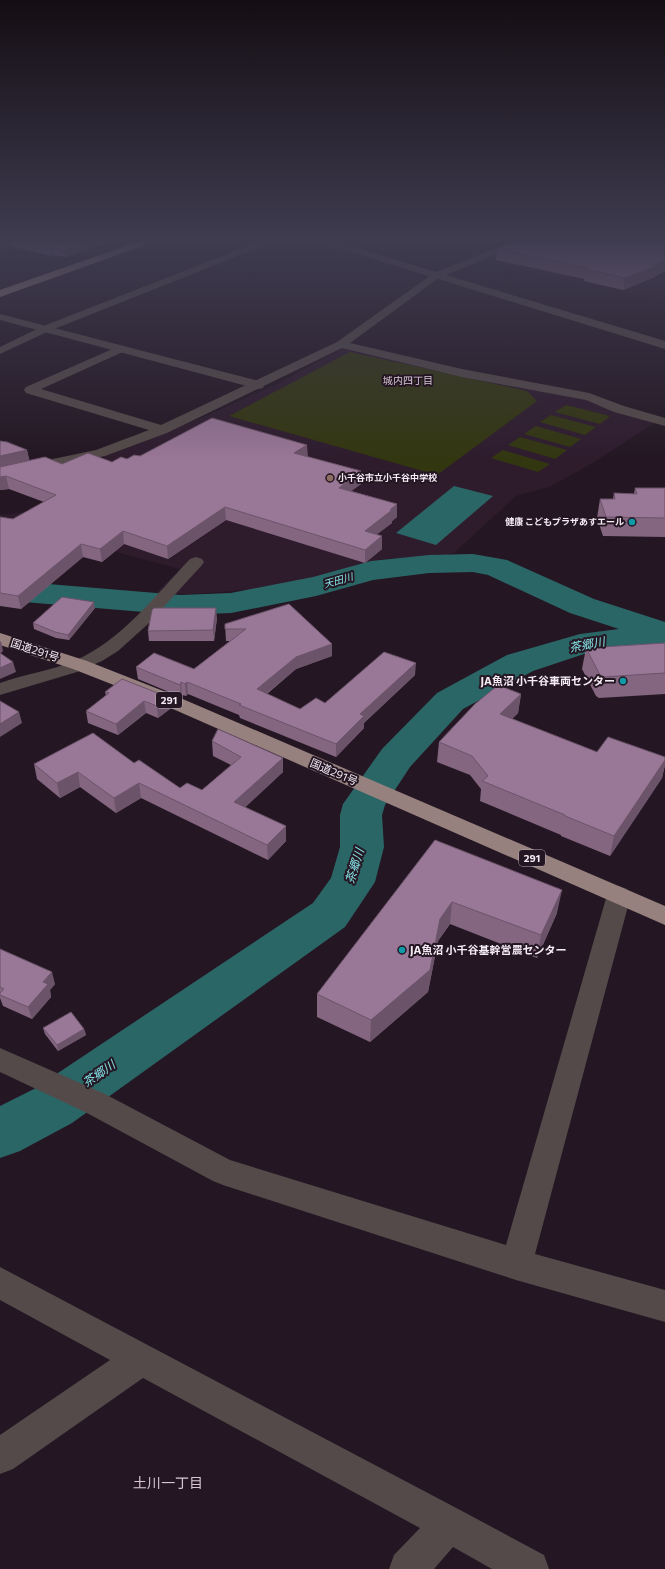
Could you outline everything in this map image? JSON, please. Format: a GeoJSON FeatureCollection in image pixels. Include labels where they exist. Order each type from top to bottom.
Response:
{"type":"FeatureCollection","features":[{"type":"Feature","properties":{"kind":"highway","name":"国道291号"},"geometry":{"type":"LineString","coordinates":[[0,639],[80,665],[164,698],[665,916]]}},
{"type":"Feature","properties":{"kind":"street"},"geometry":{"type":"LineString","coordinates":[[0,351],[45,329],[80,315]]}},
{"type":"Feature","properties":{"kind":"street"},"geometry":{"type":"LineString","coordinates":[[0,474],[100,453],[162,430],[341,344],[381,315]]}},
{"type":"Feature","properties":{"kind":"street"},"geometry":{"type":"LineString","coordinates":[[568,315],[665,345]]}},
{"type":"Feature","properties":{"kind":"street"},"geometry":{"type":"LineString","coordinates":[[0,317],[258,385]]}},
{"type":"Feature","properties":{"kind":"street"},"geometry":{"type":"LineString","coordinates":[[341,344],[462,373],[589,396],[619,409],[665,422]]}},
{"type":"Feature","properties":{"kind":"street"},"geometry":{"type":"LineString","coordinates":[[121,349],[30,390],[162,430]]}},
{"type":"Feature","properties":{"kind":"street"},"geometry":{"type":"LineString","coordinates":[[0,689],[41,675],[80,665],[110,648],[142,620],[196,562]]}},
{"type":"Feature","properties":{"kind":"street"},"geometry":{"type":"LineString","coordinates":[[516,1264],[619,895]]}},
{"type":"Feature","properties":{"kind":"street"},"geometry":{"type":"LineString","coordinates":[[0,1059],[95,1103],[223,1171],[516,1264],[665,1306]]}},
{"type":"Feature","properties":{"kind":"street"},"geometry":{"type":"LineString","coordinates":[[0,1283],[530,1569]]}},
{"type":"Feature","properties":{"kind":"street"},"geometry":{"type":"LineString","coordinates":[[0,1456],[141,1359]]}},
{"type":"Feature","properties":{"kind":"street"},"geometry":{"type":"LineString","coordinates":[[408,1569],[449,1524]]}},
{"type":"Feature","properties":{"kind":"shaded area","name":"小千谷市立小千谷中学校"},"geometry":{"type":"Polygon","coordinates":[[[343,348],[584,397],[656,422],[591,464],[549,487],[516,496],[454,553],[443,556],[383,559],[270,588],[195,594],[155,594],[180,569],[0,521],[0,515],[37,511],[110,469],[103,456],[139,444],[279,383],[343,348]]]}},
{"type":"Feature","properties":{"kind":"shaded area"},"geometry":{"type":"Polygon","coordinates":[[[350,352],[527,391],[537,401],[437,475],[229,416],[350,352]]]}},
{"type":"Feature","properties":{"kind":"shaded area"},"geometry":{"type":"Polygon","coordinates":[[[566,405],[610,416],[600,424],[555,412],[566,405]]]}},
{"type":"Feature","properties":{"kind":"shaded area"},"geometry":{"type":"Polygon","coordinates":[[[551,415],[596,427],[585,435],[540,422],[551,415]]]}},
{"type":"Feature","properties":{"kind":"shaded area"},"geometry":{"type":"Polygon","coordinates":[[[536,426],[581,439],[570,447],[524,434],[536,426]]]}},
{"type":"Feature","properties":{"kind":"shaded area"},"geometry":{"type":"Polygon","coordinates":[[[520,437],[567,450],[555,459],[508,445],[520,437]]]}},
{"type":"Feature","properties":{"kind":"shaded area"},"geometry":{"type":"Polygon","coordinates":[[[503,450],[550,464],[538,472],[491,458],[503,450]]]}},
{"type":"Feature","properties":{"kind":"shaded area"},"geometry":{"type":"Polygon","coordinates":[[[454,486],[493,496],[436,545],[396,533],[454,486]]]}},
{"type":"Feature","properties":{"kind":"building"},"geometry":{"type":"Polygon","coordinates":[[[212,418],[307,445],[294,453],[361,471],[339,488],[397,504],[390,510],[392,510],[365,531],[382,536],[365,550],[225,507],[167,546],[123,531],[100,549],[81,544],[18,596],[0,593],[0,517],[13,519],[56,495],[6,476],[0,477],[0,467],[45,457],[62,464],[88,453],[112,462],[121,457],[127,459],[134,455],[140,456],[212,418]]]}},
{"type":"Feature","properties":{"kind":"building"},"geometry":{"type":"Polygon","coordinates":[[[0,441],[7,442],[27,450],[0,456],[0,441]]]}},
{"type":"Feature","properties":{"kind":"building"},"geometry":{"type":"Polygon","coordinates":[[[635,488],[665,488],[665,518],[606,517],[600,499],[615,499],[614,493],[637,494],[635,488]]]}},
{"type":"Feature","properties":{"kind":"building"},"geometry":{"type":"Polygon","coordinates":[[[62,597],[94,602],[68,635],[55,632],[33,623],[62,597]]]}},
{"type":"Feature","properties":{"kind":"building"},"geometry":{"type":"Polygon","coordinates":[[[289,604],[332,644],[296,657],[257,689],[300,709],[316,698],[325,703],[384,652],[416,663],[360,714],[364,716],[336,744],[239,705],[241,704],[187,682],[185,684],[181,682],[180,685],[136,667],[154,653],[194,669],[246,629],[225,629],[225,624],[289,604]]]}},
{"type":"Feature","properties":{"kind":"building"},"geometry":{"type":"Polygon","coordinates":[[[154,608],[216,608],[213,630],[148,631],[152,610],[154,608]]]}},
{"type":"Feature","properties":{"kind":"building"},"geometry":{"type":"Polygon","coordinates":[[[665,643],[665,673],[603,677],[600,675],[586,648],[665,643]]]}},
{"type":"Feature","properties":{"kind":"building"},"geometry":{"type":"Polygon","coordinates":[[[0,653],[13,662],[0,668],[0,653]]]}},
{"type":"Feature","properties":{"kind":"building"},"geometry":{"type":"Polygon","coordinates":[[[122,679],[168,697],[157,706],[144,701],[116,724],[86,711],[109,693],[105,692],[122,679]]]}},
{"type":"Feature","properties":{"kind":"building"},"geometry":{"type":"Polygon","coordinates":[[[498,685],[521,694],[500,714],[597,752],[608,737],[665,757],[665,760],[614,836],[482,781],[488,776],[472,756],[439,742],[475,704],[498,685]]]}},
{"type":"Feature","properties":{"kind":"building"},"geometry":{"type":"Polygon","coordinates":[[[0,701],[19,712],[0,724],[0,701]]]}},
{"type":"Feature","properties":{"kind":"building"},"geometry":{"type":"Polygon","coordinates":[[[218,729],[283,758],[234,802],[286,826],[267,845],[139,783],[114,798],[78,772],[57,783],[34,764],[93,733],[134,763],[139,760],[180,788],[187,783],[202,790],[241,757],[212,741],[218,729]]]}},
{"type":"Feature","properties":{"kind":"building","name":"JA魚沼 小千谷基幹営農センター"},"geometry":{"type":"Polygon","coordinates":[[[435,840],[562,890],[541,935],[452,902],[440,919],[430,970],[371,1020],[317,994],[435,840]]]}},
{"type":"Feature","properties":{"kind":"building"},"geometry":{"type":"Polygon","coordinates":[[[0,949],[52,972],[43,982],[48,984],[28,1007],[0,995],[4,989],[0,987],[0,949]]]}},
{"type":"Feature","properties":{"kind":"building"},"geometry":{"type":"Polygon","coordinates":[[[71,1012],[84,1029],[57,1045],[43,1028],[71,1012]]]}},
{"type":"Feature","properties":{"kind":"waterway","name":"天田川"},"geometry":{"type":"LineString","coordinates":[[0,590],[180,605],[231,603],[316,586],[371,571],[429,564],[473,563],[496,567],[582,606],[656,630]]}},
{"type":"Feature","properties":{"kind":"waterway","name":"茶郷川"},"geometry":{"type":"LineString","coordinates":[[0,1133],[53,1106],[329,915],[352,882],[362,847],[361,815],[364,804],[396,758],[450,701],[520,663],[580,644],[665,634]]}},
{"type":"Feature","properties":{"kind":"place","name":"小千谷市立小千谷中学校"},"geometry":{"type":"Point","coordinates":[330,478]}},
{"type":"Feature","properties":{"kind":"place","name":"健康 こどもプラザあすエール"},"geometry":{"type":"Point","coordinates":[632,522]}},
{"type":"Feature","properties":{"kind":"place","name":"JA魚沼 小千谷車両センター"},"geometry":{"type":"Point","coordinates":[623,681]}},
{"type":"Feature","properties":{"kind":"place","name":"JA魚沼 小千谷基幹営農センター"},"geometry":{"type":"Point","coordinates":[402,950]}},
{"type":"Feature","properties":{"kind":"district","name":"城内四丁目"},"geometry":{"type":"Point","coordinates":[408,380]}},
{"type":"Feature","properties":{"kind":"district","name":"土川一丁目"},"geometry":{"type":"Point","coordinates":[168,1483]}}]}
